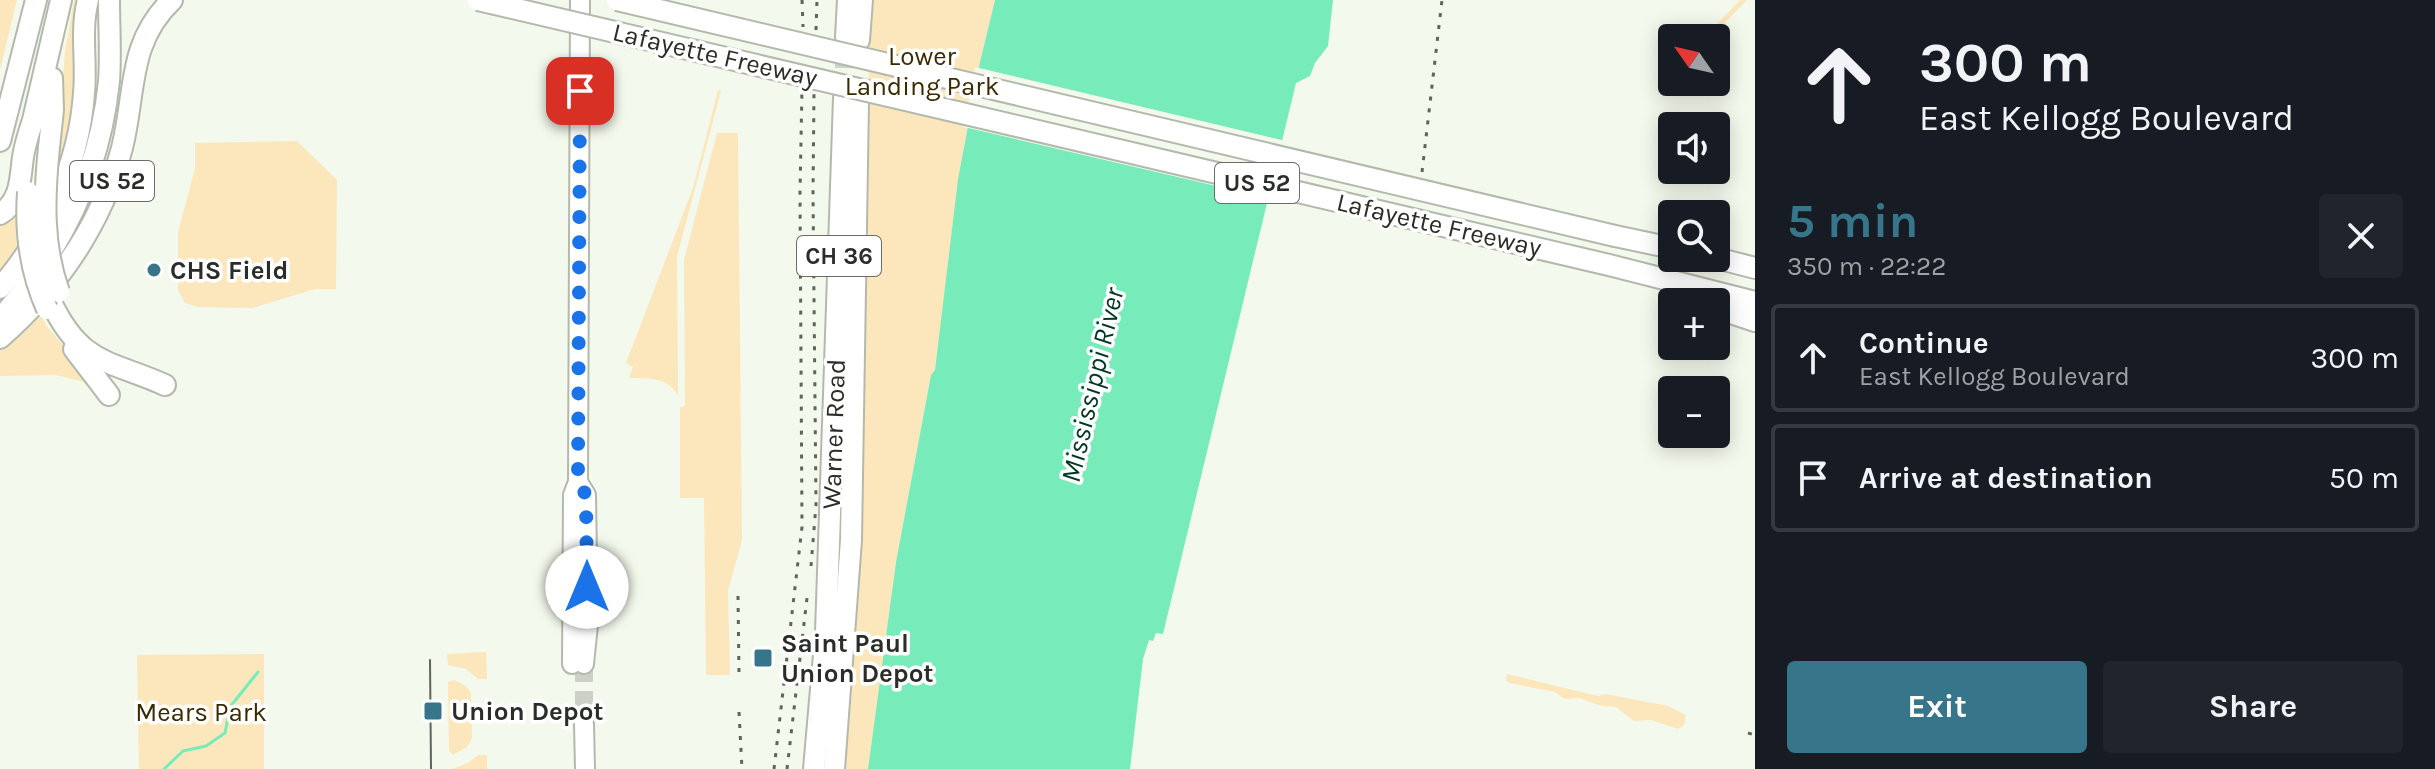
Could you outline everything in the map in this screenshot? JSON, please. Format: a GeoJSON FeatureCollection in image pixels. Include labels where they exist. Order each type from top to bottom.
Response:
{"type":"FeatureCollection","features":[{"type":"Feature","properties":{"kind":"highway"},"geometry":{"type":"LineString","coordinates":[[0,141],[34,0]]}},
{"type":"Feature","properties":{"kind":"highway"},"geometry":{"type":"LineString","coordinates":[[1,213],[16,197],[20,185],[27,136],[61,0]]}},
{"type":"Feature","properties":{"kind":"highway"},"geometry":{"type":"LineString","coordinates":[[31,183],[68,0]]}},
{"type":"Feature","properties":{"kind":"highway"},"geometry":{"type":"LineString","coordinates":[[0,288],[19,265],[65,183],[84,96],[88,0]]}},
{"type":"Feature","properties":{"kind":"highway"},"geometry":{"type":"LineString","coordinates":[[0,319],[58,242],[85,185],[103,122],[109,78],[109,0]]}},
{"type":"Feature","properties":{"kind":"highway","name":"US 52"},"geometry":{"type":"LineString","coordinates":[[0,338],[42,297],[92,227],[107,194],[122,147],[139,49],[151,25],[172,0]]}},
{"type":"Feature","properties":{"kind":"highway","name":"Lafayette Freeway"},"geometry":{"type":"LineString","coordinates":[[478,0],[1558,253],[1608,268]]}},
{"type":"Feature","properties":{"kind":"highway","name":"Lafayette Freeway"},"geometry":{"type":"LineString","coordinates":[[617,0],[1658,245]]}},
{"type":"Feature","properties":{"kind":"highway"},"geometry":{"type":"LineString","coordinates":[[848,0],[853,39],[862,0]]}},
{"type":"Feature","properties":{"kind":"highway"},"geometry":{"type":"LineString","coordinates":[[52,78],[53,110],[45,224],[53,301],[76,322],[107,364],[165,385]]}},
{"type":"Feature","properties":{"kind":"highway","name":"Warner Road"},"geometry":{"type":"LineString","coordinates":[[814,769],[826,632],[851,100],[851,540],[834,769]]}},
{"type":"Feature","properties":{"kind":"highway"},"geometry":{"type":"LineString","coordinates":[[33,120],[31,183],[35,241],[41,273],[53,301],[109,395]]}},
{"type":"Feature","properties":{"kind":"highway"},"geometry":{"type":"LineString","coordinates":[[1730,261],[1755,266]]}},
{"type":"Feature","properties":{"kind":"highway"},"geometry":{"type":"LineString","coordinates":[[1608,268],[1661,288]]}},
{"type":"Feature","properties":{"kind":"highway","name":"US 52"},"geometry":{"type":"LineString","coordinates":[[1608,268],[1755,302]]}},
{"type":"Feature","properties":{"kind":"highway"},"geometry":{"type":"LineString","coordinates":[[1730,313],[1755,321]]}},
{"type":"Feature","properties":{"kind":"main road"},"geometry":{"type":"LineString","coordinates":[[578,664],[588,625],[586,495],[578,482],[580,0]]}},
{"type":"Feature","properties":{"kind":"main road"},"geometry":{"type":"LineString","coordinates":[[573,769],[578,723],[585,769]]}},
{"type":"Feature","properties":{"kind":"green space"},"geometry":{"type":"Polygon","coordinates":[[[0,0],[17,0],[0,70],[0,0]]]}},
{"type":"Feature","properties":{"kind":"green space"},"geometry":{"type":"Polygon","coordinates":[[[74,0],[81,0],[76,118],[55,181],[65,51],[74,0]]]}},
{"type":"Feature","properties":{"kind":"green space","name":"Lower Landing Park"},"geometry":{"type":"Polygon","coordinates":[[[872,0],[995,0],[958,179],[935,371],[931,375],[896,562],[868,769],[841,769],[848,724],[862,533],[866,131],[872,0]]]}},
{"type":"Feature","properties":{"kind":"green space"},"geometry":{"type":"Polygon","coordinates":[[[1740,0],[1747,0],[1724,24],[1717,24],[1740,0]]]}},
{"type":"Feature","properties":{"kind":"green space"},"geometry":{"type":"Polygon","coordinates":[[[718,90],[721,91],[677,257],[678,395],[668,384],[629,378],[633,367],[626,363],[693,188],[718,90]]]}},
{"type":"Feature","properties":{"kind":"green space"},"geometry":{"type":"Polygon","coordinates":[[[717,133],[738,133],[742,540],[728,591],[730,675],[706,675],[704,498],[680,498],[680,407],[685,406],[684,260],[717,133]]]}},
{"type":"Feature","properties":{"kind":"green space"},"geometry":{"type":"Polygon","coordinates":[[[297,141],[337,180],[336,289],[315,289],[252,308],[198,307],[185,303],[178,290],[178,232],[195,168],[195,143],[297,141]]]}},
{"type":"Feature","properties":{"kind":"green space"},"geometry":{"type":"Polygon","coordinates":[[[17,210],[20,252],[0,280],[0,221],[17,210]]]}},
{"type":"Feature","properties":{"kind":"green space"},"geometry":{"type":"Polygon","coordinates":[[[37,307],[46,325],[93,382],[56,375],[0,376],[0,342],[37,307]]]}},
{"type":"Feature","properties":{"kind":"green space"},"geometry":{"type":"Polygon","coordinates":[[[486,652],[487,679],[478,679],[466,669],[448,665],[447,654],[486,652]]]}},
{"type":"Feature","properties":{"kind":"green space","name":"Mears Park"},"geometry":{"type":"Polygon","coordinates":[[[264,654],[264,769],[139,769],[137,655],[264,654]]]}},
{"type":"Feature","properties":{"kind":"green space"},"geometry":{"type":"Polygon","coordinates":[[[1507,674],[1598,696],[1606,694],[1668,706],[1686,715],[1684,725],[1678,729],[1651,720],[1634,721],[1616,707],[1601,706],[1579,698],[1564,699],[1555,692],[1509,683],[1507,674]]]}},
{"type":"Feature","properties":{"kind":"green space"},"geometry":{"type":"Polygon","coordinates":[[[454,680],[466,686],[471,693],[472,738],[467,747],[453,755],[449,751],[448,682],[454,680]]]}},
{"type":"Feature","properties":{"kind":"green space"},"geometry":{"type":"Polygon","coordinates":[[[478,755],[487,755],[487,769],[452,769],[468,763],[478,755]]]}},
{"type":"Feature","properties":{"kind":"water","name":"Mississippi River"},"geometry":{"type":"Polygon","coordinates":[[[995,0],[1333,0],[1328,46],[1315,63],[1310,76],[1296,83],[1163,634],[1156,633],[1153,641],[1149,640],[1143,659],[1130,769],[868,769],[896,562],[931,375],[935,370],[958,179],[995,0]]]}},
{"type":"Feature","properties":{"kind":"pier"},"geometry":{"type":"Polygon","coordinates":[[[975,67],[1286,141],[1272,199],[964,127],[975,67]]]}},
{"type":"Feature","properties":{"kind":"waterway"},"geometry":{"type":"LineString","coordinates":[[164,769],[183,751],[206,746],[225,733],[230,707],[258,672]]}},
{"type":"Feature","properties":{"kind":"tunnel"},"geometry":{"type":"LineString","coordinates":[[844,98],[846,37]]}},
{"type":"Feature","properties":{"kind":"tunnel"},"geometry":{"type":"LineString","coordinates":[[584,664],[584,723]]}},
{"type":"Feature","properties":{"kind":"tram line"},"geometry":{"type":"LineString","coordinates":[[430,660],[431,769]]}},
{"type":"Feature","properties":{"kind":"railway"},"geometry":{"type":"LineString","coordinates":[[802,0],[803,27]]}},
{"type":"Feature","properties":{"kind":"railway"},"geometry":{"type":"LineString","coordinates":[[816,30],[817,0]]}},
{"type":"Feature","properties":{"kind":"railway"},"geometry":{"type":"LineString","coordinates":[[1422,172],[1442,0]]}},
{"type":"Feature","properties":{"kind":"railway"},"geometry":{"type":"LineString","coordinates":[[774,769],[802,527],[802,89]]}},
{"type":"Feature","properties":{"kind":"railway"},"geometry":{"type":"LineString","coordinates":[[811,566],[816,505],[814,92]]}},
{"type":"Feature","properties":{"kind":"railway"},"geometry":{"type":"LineString","coordinates":[[738,596],[739,675]]}},
{"type":"Feature","properties":{"kind":"railway"},"geometry":{"type":"LineString","coordinates":[[787,769],[807,598]]}},
{"type":"Feature","properties":{"kind":"railway"},"geometry":{"type":"LineString","coordinates":[[739,712],[742,769]]}},
{"type":"Feature","properties":{"kind":"railway"},"geometry":{"type":"LineString","coordinates":[[1748,733],[1755,735]]}},
{"type":"Feature","properties":{"kind":"place","name":"CHS Field"},"geometry":{"type":"Point","coordinates":[154,270]}},
{"type":"Feature","properties":{"kind":"place","name":"Saint Paul Union Depot"},"geometry":{"type":"Point","coordinates":[763,658]}},
{"type":"Feature","properties":{"kind":"place","name":"Union Depot"},"geometry":{"type":"Point","coordinates":[433,711]}},
{"type":"Feature","properties":{"kind":"route"},"geometry":{"type":"LineString","coordinates":[[580,91],[578,482],[586,495],[587,587]]}}]}
